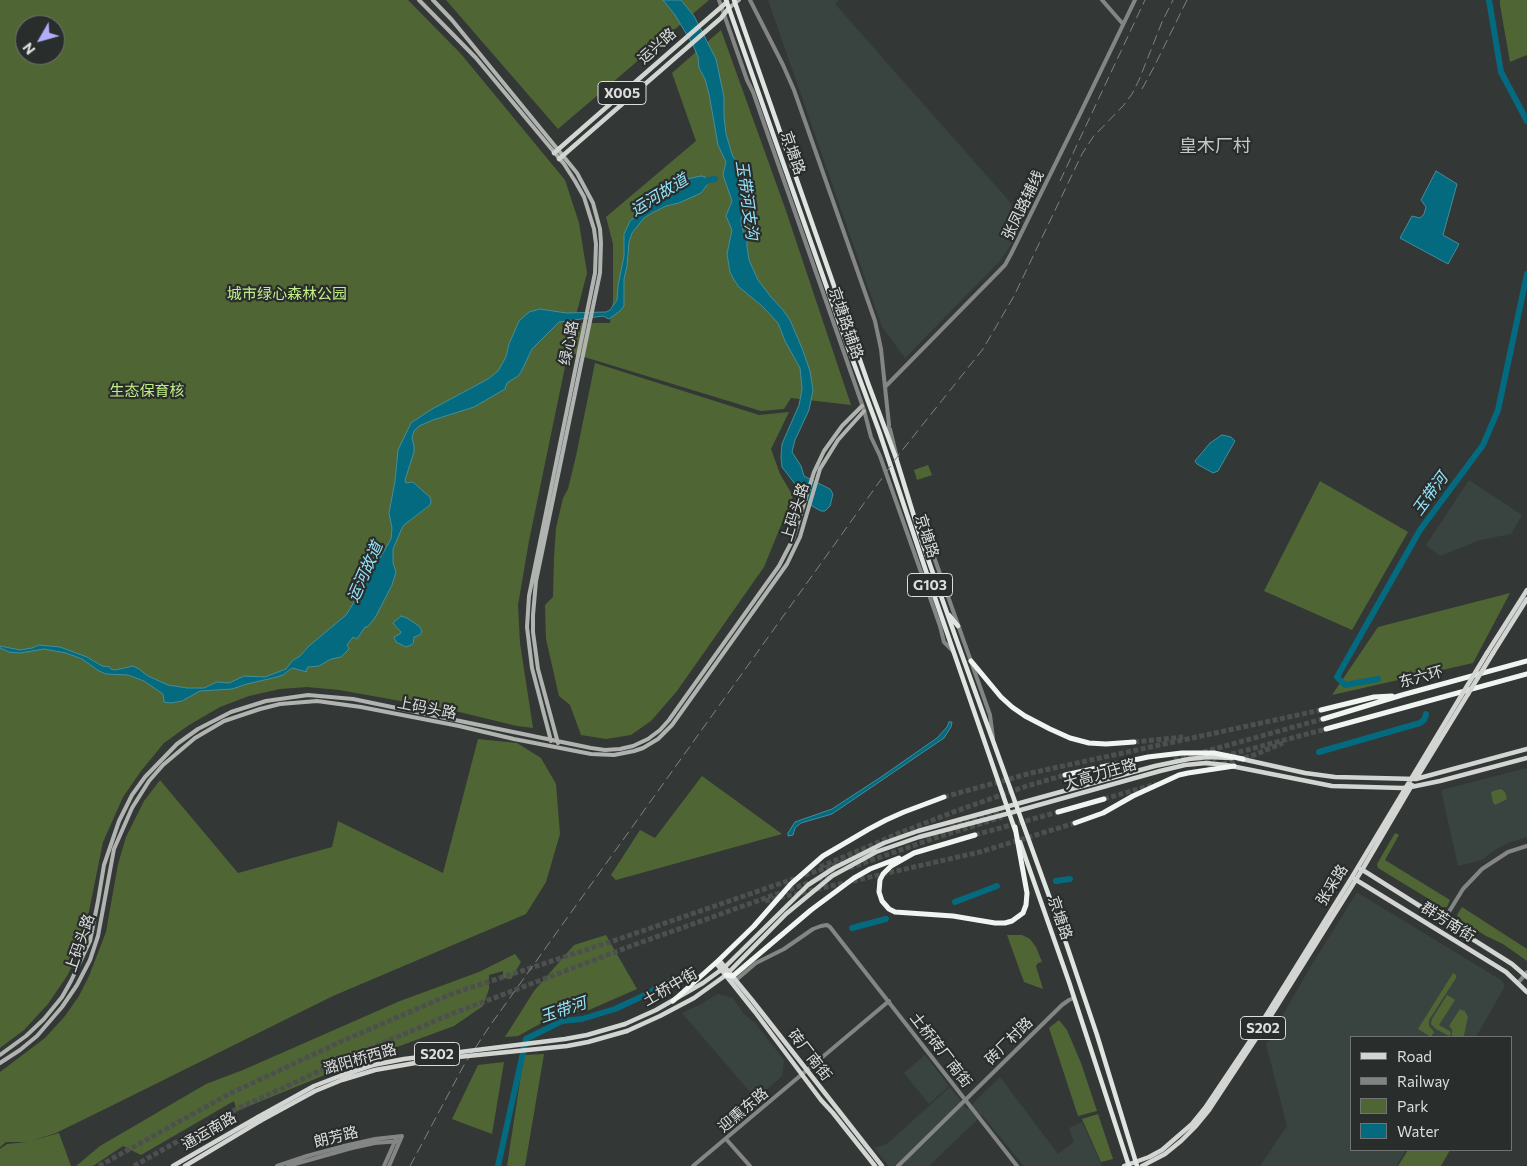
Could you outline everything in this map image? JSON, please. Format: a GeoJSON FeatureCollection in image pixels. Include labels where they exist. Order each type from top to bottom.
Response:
{"type":"FeatureCollection","features":[{"type":"Feature","properties":{"kind":"highway","name":"京塘路"},"geometry":{"type":"LineString","coordinates":[[728,1],[1074,998],[1127,1165]]}},
{"type":"Feature","properties":{"kind":"highway","name":"京塘路"},"geometry":{"type":"LineString","coordinates":[[736,1],[870,390],[898,465],[946,611],[1097,1035],[1136,1164]]}},
{"type":"Feature","properties":{"kind":"highway"},"geometry":{"type":"LineString","coordinates":[[946,611],[958,626]]}},
{"type":"Feature","properties":{"kind":"highway"},"geometry":{"type":"LineString","coordinates":[[971,661],[1012,708],[1050,729],[1070,738],[1090,743],[1134,742]]}},
{"type":"Feature","properties":{"kind":"highway","name":"东六环"},"geometry":{"type":"LineString","coordinates":[[1323,719],[1527,661]]}},
{"type":"Feature","properties":{"kind":"highway","name":"东六环"},"geometry":{"type":"LineString","coordinates":[[1326,729],[1527,674]]}},
{"type":"Feature","properties":{"kind":"highway"},"geometry":{"type":"LineString","coordinates":[[1321,710],[1374,697],[1402,695]]}},
{"type":"Feature","properties":{"kind":"highway"},"geometry":{"type":"LineString","coordinates":[[1065,776],[1148,757],[1182,753],[1214,753],[1243,759]]}},
{"type":"Feature","properties":{"kind":"highway"},"geometry":{"type":"LineString","coordinates":[[1075,823],[1103,812],[1179,775],[1234,766]]}},
{"type":"Feature","properties":{"kind":"highway"},"geometry":{"type":"LineString","coordinates":[[673,1001],[718,962],[754,926],[791,884],[823,856],[886,820],[944,797]]}},
{"type":"Feature","properties":{"kind":"highway"},"geometry":{"type":"LineString","coordinates":[[1058,812],[1104,799]]}},
{"type":"Feature","properties":{"kind":"highway"},"geometry":{"type":"LineString","coordinates":[[914,853],[891,866],[880,880],[880,898],[889,909],[895,912],[953,916],[1005,923],[1012,921],[1023,913],[1026,905],[1027,893],[1014,827]]}},
{"type":"Feature","properties":{"kind":"highway"},"geometry":{"type":"LineString","coordinates":[[731,976],[811,910],[854,878],[893,860],[975,835]]}},
{"type":"Feature","properties":{"kind":"main road","name":"绿心路"},"geometry":{"type":"LineString","coordinates":[[420,0],[476,58],[554,153],[578,173],[593,203],[600,230],[601,258],[598,283],[536,581],[533,607],[532,632],[534,651],[559,747]]}},
{"type":"Feature","properties":{"kind":"main road","name":"绿心路"},"geometry":{"type":"LineString","coordinates":[[433,0],[452,20],[559,149],[561,157],[584,197],[594,230],[596,252],[592,287],[529,596],[527,627],[532,668],[552,746]]}},
{"type":"Feature","properties":{"kind":"main road","name":"运兴路"},"geometry":{"type":"LineString","coordinates":[[559,149],[728,1]]}},
{"type":"Feature","properties":{"kind":"main road","name":"X005"},"geometry":{"type":"LineString","coordinates":[[729,8],[736,1]]}},
{"type":"Feature","properties":{"kind":"main road","name":"运兴路"},"geometry":{"type":"LineString","coordinates":[[561,157],[729,8]]}},
{"type":"Feature","properties":{"kind":"main road"},"geometry":{"type":"LineString","coordinates":[[708,18],[712,20],[713,24]]}},
{"type":"Feature","properties":{"kind":"main road","name":"X005"},"geometry":{"type":"LineString","coordinates":[[554,153],[559,149]]}},
{"type":"Feature","properties":{"kind":"main road","name":"上码头路"},"geometry":{"type":"LineString","coordinates":[[0,1054],[26,1036],[44,1018],[62,997],[71,982],[90,941],[104,865],[111,841],[122,812],[132,795],[145,777],[177,744],[198,729],[219,718],[253,704],[298,696],[337,697],[557,741],[602,755],[622,754],[643,748],[658,739],[677,718],[748,615],[788,551],[814,472],[824,451],[842,426],[862,406]]}},
{"type":"Feature","properties":{"kind":"main road","name":"上码头路"},"geometry":{"type":"LineString","coordinates":[[748,615],[787,564],[800,538],[820,469],[838,440],[864,412]]}},
{"type":"Feature","properties":{"kind":"main road"},"geometry":{"type":"LineString","coordinates":[[768,582],[771,585],[773,584]]}},
{"type":"Feature","properties":{"kind":"main road","name":"张采路"},"geometry":{"type":"LineString","coordinates":[[1142,1166],[1165,1154],[1181,1141],[1209,1110],[1265,1025],[1409,787],[1460,696],[1527,590]]}},
{"type":"Feature","properties":{"kind":"main road","name":"张采路"},"geometry":{"type":"LineString","coordinates":[[1413,779],[1527,600]]}},
{"type":"Feature","properties":{"kind":"main road"},"geometry":{"type":"LineString","coordinates":[[298,696],[298,702]]}},
{"type":"Feature","properties":{"kind":"main road"},"geometry":{"type":"LineString","coordinates":[[337,697],[338,703]]}},
{"type":"Feature","properties":{"kind":"main road","name":"上码头路"},"geometry":{"type":"LineString","coordinates":[[0,1063],[37,1036],[62,1007],[77,985],[90,960],[98,936],[114,849],[132,808],[149,781],[163,765],[181,748],[209,729],[224,721],[280,704],[298,702],[338,703],[459,726],[529,742],[578,748]]}},
{"type":"Feature","properties":{"kind":"main road"},"geometry":{"type":"LineString","coordinates":[[529,742],[530,736]]}},
{"type":"Feature","properties":{"kind":"main road","name":"大高力庄路"},"geometry":{"type":"LineString","coordinates":[[723,968],[803,891],[834,868],[855,856],[901,836],[1007,806],[1155,766],[1208,757],[1243,759],[1305,773],[1335,777],[1413,779],[1527,749]]}},
{"type":"Feature","properties":{"kind":"main road","name":"大高力庄路"},"geometry":{"type":"LineString","coordinates":[[731,976],[799,902],[832,876],[858,861],[900,842],[1151,773],[1185,765],[1206,763],[1234,766],[1332,786],[1409,787],[1440,781],[1527,758]]}},
{"type":"Feature","properties":{"kind":"main road"},"geometry":{"type":"LineString","coordinates":[[1437,773],[1436,779],[1440,781]]}},
{"type":"Feature","properties":{"kind":"main road","name":"群芳南街"},"geometry":{"type":"LineString","coordinates":[[1360,868],[1512,964],[1526,975]]}},
{"type":"Feature","properties":{"kind":"main road","name":"张采路"},"geometry":{"type":"LineString","coordinates":[[1127,1165],[1136,1164],[1162,1150],[1178,1138],[1205,1108],[1354,878]]}},
{"type":"Feature","properties":{"kind":"main road","name":"群芳南街"},"geometry":{"type":"LineString","coordinates":[[1354,878],[1498,967],[1527,992]]}},
{"type":"Feature","properties":{"kind":"main road","name":"砖厂南街"},"geometry":{"type":"LineString","coordinates":[[718,962],[882,1166]]}},
{"type":"Feature","properties":{"kind":"main road","name":"土桥中街"},"geometry":{"type":"LineString","coordinates":[[625,1024],[673,1001],[723,968]]}},
{"type":"Feature","properties":{"kind":"main road","name":"砖厂南街"},"geometry":{"type":"LineString","coordinates":[[731,976],[802,1075],[875,1166]]}},
{"type":"Feature","properties":{"kind":"main road","name":"潞阳桥西路"},"geometry":{"type":"LineString","coordinates":[[259,1119],[315,1091],[374,1070],[438,1059],[567,1046],[627,1031],[660,1016],[731,976]]}},
{"type":"Feature","properties":{"kind":"main road","name":"潞阳桥西路"},"geometry":{"type":"LineString","coordinates":[[259,1119],[314,1086],[373,1065],[404,1059],[565,1039],[625,1024]]}},
{"type":"Feature","properties":{"kind":"main road","name":"通运南路"},"geometry":{"type":"LineString","coordinates":[[173,1166],[259,1119]]}},
{"type":"Feature","properties":{"kind":"main road","name":"通运南路"},"geometry":{"type":"LineString","coordinates":[[185,1166],[259,1119]]}},
{"type":"Feature","properties":{"kind":"street","name":"京塘路辅路"},"geometry":{"type":"LineString","coordinates":[[719,0],[753,92],[944,642],[953,651]]}},
{"type":"Feature","properties":{"kind":"street","name":"京塘路辅路"},"geometry":{"type":"LineString","coordinates":[[750,0],[790,82],[874,321],[881,348],[889,425],[898,465]]}},
{"type":"Feature","properties":{"kind":"street"},"geometry":{"type":"LineString","coordinates":[[1102,0],[1123,24]]}},
{"type":"Feature","properties":{"kind":"street","name":"张凤路辅线"},"geometry":{"type":"LineString","coordinates":[[885,387],[1004,265],[1135,0]]}},
{"type":"Feature","properties":{"kind":"street","name":"京塘路辅路"},"geometry":{"type":"LineString","coordinates":[[888,437],[889,425]]}},
{"type":"Feature","properties":{"kind":"street"},"geometry":{"type":"LineString","coordinates":[[914,515],[928,540],[990,715],[994,745]]}},
{"type":"Feature","properties":{"kind":"street"},"geometry":{"type":"LineString","coordinates":[[1446,922],[1446,915],[1463,889],[1482,868],[1508,852],[1527,846]]}},
{"type":"Feature","properties":{"kind":"street","name":"土桥砖厂南街"},"geometry":{"type":"LineString","coordinates":[[731,976],[784,949],[821,926],[827,925],[1017,1166]]}},
{"type":"Feature","properties":{"kind":"street"},"geometry":{"type":"LineString","coordinates":[[1518,983],[1526,975]]}},
{"type":"Feature","properties":{"kind":"street","name":"砖厂村路"},"geometry":{"type":"LineString","coordinates":[[898,1166],[1060,1007],[1068,1000],[1074,998]]}},
{"type":"Feature","properties":{"kind":"street","name":"迎熏东路"},"geometry":{"type":"LineString","coordinates":[[693,1166],[889,1002]]}},
{"type":"Feature","properties":{"kind":"street","name":"朗芳路"},"geometry":{"type":"LineString","coordinates":[[277,1166],[375,1139],[399,1139]]}},
{"type":"Feature","properties":{"kind":"street"},"geometry":{"type":"LineString","coordinates":[[384,1166],[399,1139]]}},
{"type":"Feature","properties":{"kind":"street"},"geometry":{"type":"LineString","coordinates":[[389,1166],[399,1139]]}},
{"type":"Feature","properties":{"kind":"street","name":"朗芳路"},"geometry":{"type":"LineString","coordinates":[[288,1166],[352,1148],[399,1139]]}},
{"type":"Feature","properties":{"kind":"street"},"geometry":{"type":"LineString","coordinates":[[726,1139],[750,1166]]}},
{"type":"Feature","properties":{"kind":"shaded area"},"geometry":{"type":"Polygon","coordinates":[[[768,0],[839,0],[835,4],[1024,218],[1012,243],[1000,261],[905,358],[882,327],[768,0]]]}},
{"type":"Feature","properties":{"kind":"shaded area"},"geometry":{"type":"Polygon","coordinates":[[[1469,480],[1522,515],[1511,534],[1480,540],[1440,556],[1426,545],[1469,480]]]}},
{"type":"Feature","properties":{"kind":"shaded area"},"geometry":{"type":"Polygon","coordinates":[[[1527,768],[1527,837],[1508,843],[1493,851],[1482,860],[1458,866],[1441,790],[1527,768]]]}},
{"type":"Feature","properties":{"kind":"shaded area"},"geometry":{"type":"Polygon","coordinates":[[[1358,893],[1501,980],[1505,986],[1477,1036],[1350,1036],[1350,1151],[1405,1151],[1396,1166],[1260,1166],[1287,1126],[1266,1044],[1311,966],[1358,893]]]}},
{"type":"Feature","properties":{"kind":"shaded area"},"geometry":{"type":"Polygon","coordinates":[[[718,994],[733,998],[744,1014],[755,1023],[784,1060],[782,1076],[756,1099],[682,1013],[718,994]]]}},
{"type":"Feature","properties":{"kind":"shaded area"},"geometry":{"type":"Polygon","coordinates":[[[925,1055],[949,1086],[929,1104],[904,1073],[925,1055]]]}},
{"type":"Feature","properties":{"kind":"shaded area"},"geometry":{"type":"Polygon","coordinates":[[[1000,1077],[1058,1154],[1074,1142],[1069,1128],[1082,1122],[1102,1166],[1024,1166],[982,1115],[929,1166],[889,1166],[874,1148],[887,1144],[950,1087],[967,1109],[1000,1077]]]}},
{"type":"Feature","properties":{"kind":"green space","name":"城市绿心森林公园"},"geometry":{"type":"Polygon","coordinates":[[[0,0],[408,0],[461,54],[565,180],[579,223],[587,273],[574,323],[610,323],[613,300],[613,244],[606,217],[696,141],[672,73],[721,30],[785,208],[851,405],[791,398],[784,409],[761,411],[568,352],[529,541],[518,605],[520,643],[533,728],[451,710],[339,690],[307,687],[280,689],[249,696],[220,707],[189,725],[164,743],[123,797],[103,842],[80,950],[67,976],[48,1004],[24,1030],[0,1048],[0,0]]]}},
{"type":"Feature","properties":{"kind":"green space"},"geometry":{"type":"Polygon","coordinates":[[[446,0],[709,0],[558,129],[446,0]]]}},
{"type":"Feature","properties":{"kind":"green space"},"geometry":{"type":"Polygon","coordinates":[[[1500,0],[1527,0],[1527,55],[1510,62],[1500,5],[1500,0]]]}},
{"type":"Feature","properties":{"kind":"green space"},"geometry":{"type":"Polygon","coordinates":[[[595,363],[759,415],[789,412],[771,449],[780,474],[793,496],[764,567],[677,691],[651,721],[631,735],[606,739],[581,735],[570,705],[559,696],[546,639],[545,605],[553,597],[556,528],[576,456],[595,363]]]}},
{"type":"Feature","properties":{"kind":"green space"},"geometry":{"type":"Polygon","coordinates":[[[928,465],[932,475],[917,480],[914,470],[928,465]]]}},
{"type":"Feature","properties":{"kind":"green space"},"geometry":{"type":"Polygon","coordinates":[[[1320,481],[1408,532],[1352,630],[1264,591],[1320,481]]]}},
{"type":"Feature","properties":{"kind":"green space"},"geometry":{"type":"Polygon","coordinates":[[[1510,593],[1473,663],[1332,695],[1378,627],[1510,593]]]}},
{"type":"Feature","properties":{"kind":"green space"},"geometry":{"type":"Polygon","coordinates":[[[478,739],[517,743],[541,758],[556,784],[560,834],[546,882],[526,914],[333,996],[56,1133],[31,1141],[59,1133],[71,1166],[0,1166],[0,1149],[7,1144],[28,1142],[6,1142],[0,1147],[0,1072],[45,1038],[65,1016],[79,996],[106,932],[118,864],[126,837],[144,801],[160,780],[238,873],[332,847],[338,821],[443,873],[478,739]]]}},
{"type":"Feature","properties":{"kind":"green space"},"geometry":{"type":"Polygon","coordinates":[[[702,776],[782,834],[616,880],[611,875],[640,830],[655,838],[702,776]]]}},
{"type":"Feature","properties":{"kind":"green space"},"geometry":{"type":"Polygon","coordinates":[[[1501,789],[1505,792],[1507,799],[1495,805],[1491,793],[1501,789]]]}},
{"type":"Feature","properties":{"kind":"green space"},"geometry":{"type":"Polygon","coordinates":[[[1395,833],[1399,835],[1385,860],[1450,900],[1447,907],[1442,907],[1378,868],[1377,864],[1395,833]]]}},
{"type":"Feature","properties":{"kind":"green space"},"geometry":{"type":"Polygon","coordinates":[[[1462,907],[1527,949],[1527,961],[1503,944],[1459,919],[1457,915],[1462,907]]]}},
{"type":"Feature","properties":{"kind":"green space"},"geometry":{"type":"Polygon","coordinates":[[[606,935],[637,989],[589,1010],[558,1014],[518,1036],[505,1037],[534,991],[574,945],[606,935]]]}},
{"type":"Feature","properties":{"kind":"green space"},"geometry":{"type":"Polygon","coordinates":[[[1007,935],[1022,935],[1030,939],[1036,947],[1042,962],[1036,966],[1043,989],[1024,982],[1007,935]]]}},
{"type":"Feature","properties":{"kind":"green space"},"geometry":{"type":"Polygon","coordinates":[[[515,954],[521,962],[511,979],[503,978],[503,971],[489,975],[489,989],[483,1006],[454,1026],[359,1061],[237,1111],[234,1101],[141,1155],[123,1146],[93,1166],[76,1166],[100,1146],[206,1084],[243,1070],[400,1001],[479,972],[515,954]]]}},
{"type":"Feature","properties":{"kind":"green space"},"geometry":{"type":"Polygon","coordinates":[[[1453,973],[1456,975],[1456,978],[1429,1020],[1429,1026],[1434,1032],[1432,1036],[1418,1029],[1453,973]]]}},
{"type":"Feature","properties":{"kind":"green space"},"geometry":{"type":"Polygon","coordinates":[[[1447,995],[1455,1000],[1439,1025],[1450,1031],[1451,1034],[1449,1036],[1431,1024],[1432,1019],[1447,995]]]}},
{"type":"Feature","properties":{"kind":"green space"},"geometry":{"type":"Polygon","coordinates":[[[1460,1009],[1464,1010],[1468,1017],[1464,1036],[1452,1036],[1452,1029],[1449,1026],[1460,1009]]]}},
{"type":"Feature","properties":{"kind":"green space"},"geometry":{"type":"Polygon","coordinates":[[[1059,1020],[1067,1030],[1081,1063],[1097,1111],[1078,1116],[1049,1028],[1059,1020]]]}},
{"type":"Feature","properties":{"kind":"green space"},"geometry":{"type":"Polygon","coordinates":[[[544,1054],[525,1166],[507,1166],[524,1055],[544,1054]]]}},
{"type":"Feature","properties":{"kind":"green space"},"geometry":{"type":"Polygon","coordinates":[[[504,1062],[492,1134],[452,1119],[478,1065],[504,1062]]]}},
{"type":"Feature","properties":{"kind":"green space"},"geometry":{"type":"Polygon","coordinates":[[[1098,1114],[1113,1159],[1101,1162],[1082,1119],[1098,1114]]]}},
{"type":"Feature","properties":{"kind":"green space"},"geometry":{"type":"Polygon","coordinates":[[[1407,1151],[1449,1151],[1441,1166],[1398,1166],[1407,1151]]]}},
{"type":"Feature","properties":{"kind":"water"},"geometry":{"type":"Polygon","coordinates":[[[663,0],[681,0],[694,16],[716,59],[724,97],[726,134],[733,157],[741,164],[744,172],[746,186],[742,199],[745,212],[741,222],[747,237],[749,260],[758,280],[790,320],[810,371],[813,390],[809,410],[795,440],[792,452],[801,466],[804,476],[830,489],[833,494],[830,506],[825,511],[812,506],[782,467],[782,444],[799,405],[801,395],[800,368],[785,341],[778,323],[762,306],[739,287],[730,272],[727,254],[732,230],[726,216],[732,201],[723,175],[726,162],[718,145],[709,94],[705,79],[699,68],[698,57],[675,15],[663,0]]]}},
{"type":"Feature","properties":{"kind":"water"},"geometry":{"type":"Polygon","coordinates":[[[1436,171],[1457,184],[1443,235],[1459,244],[1448,264],[1400,238],[1412,216],[1420,218],[1424,214],[1426,207],[1421,200],[1436,171]]]}},
{"type":"Feature","properties":{"kind":"water"},"geometry":{"type":"Polygon","coordinates":[[[705,177],[707,185],[701,193],[652,213],[644,218],[632,233],[624,279],[624,306],[620,311],[609,319],[603,316],[559,322],[532,349],[521,372],[507,383],[505,389],[474,407],[433,420],[419,426],[414,431],[412,438],[414,452],[405,480],[406,483],[413,482],[430,497],[430,505],[402,528],[393,549],[393,563],[396,572],[392,585],[376,616],[357,639],[353,637],[347,645],[349,649],[341,657],[331,659],[319,666],[308,667],[307,672],[292,668],[277,677],[232,689],[200,691],[182,701],[171,703],[164,702],[163,694],[144,681],[128,675],[106,674],[82,659],[66,653],[44,649],[20,653],[9,652],[0,648],[0,646],[20,650],[39,645],[60,647],[87,657],[111,669],[115,670],[133,666],[148,676],[168,685],[187,688],[204,688],[217,682],[229,683],[244,676],[265,677],[286,669],[292,661],[346,615],[362,589],[374,563],[380,558],[391,539],[392,528],[389,513],[398,450],[411,423],[432,409],[488,379],[498,371],[506,357],[509,344],[519,321],[529,312],[540,309],[566,313],[606,312],[610,310],[617,300],[624,256],[624,234],[630,221],[667,194],[677,184],[687,179],[705,177]]]}},
{"type":"Feature","properties":{"kind":"water"},"geometry":{"type":"Polygon","coordinates":[[[1222,435],[1231,437],[1235,441],[1218,471],[1213,473],[1195,461],[1210,443],[1222,435]]]}},
{"type":"Feature","properties":{"kind":"water"},"geometry":{"type":"Polygon","coordinates":[[[401,616],[419,626],[422,631],[420,635],[414,637],[413,644],[406,647],[396,642],[394,637],[401,632],[393,623],[401,616]]]}},
{"type":"Feature","properties":{"kind":"water"},"geometry":{"type":"Polygon","coordinates":[[[949,722],[952,722],[951,727],[944,738],[832,814],[801,823],[795,828],[793,835],[788,836],[795,822],[832,809],[937,738],[949,722]]]}},
{"type":"Feature","properties":{"kind":"waterway","name":"玉带河"},"geometry":{"type":"LineString","coordinates":[[1489,0],[1501,72],[1527,121]]}},
{"type":"Feature","properties":{"kind":"waterway","name":"运河故道"},"geometry":{"type":"LineString","coordinates":[[699,187],[708,180],[715,179]]}},
{"type":"Feature","properties":{"kind":"waterway","name":"玉带河"},"geometry":{"type":"LineString","coordinates":[[1378,679],[1345,685],[1337,677],[1420,530],[1483,445],[1498,410],[1527,274]]}},
{"type":"Feature","properties":{"kind":"waterway","name":"玉带河"},"geometry":{"type":"LineString","coordinates":[[1319,752],[1420,723],[1424,720],[1426,714]]}},
{"type":"Feature","properties":{"kind":"waterway","name":"玉带河"},"geometry":{"type":"LineString","coordinates":[[1056,881],[1070,879]]}},
{"type":"Feature","properties":{"kind":"waterway","name":"玉带河"},"geometry":{"type":"LineString","coordinates":[[955,902],[997,886]]}},
{"type":"Feature","properties":{"kind":"waterway","name":"玉带河"},"geometry":{"type":"LineString","coordinates":[[852,928],[886,919]]}},
{"type":"Feature","properties":{"kind":"waterway","name":"玉带河"},"geometry":{"type":"LineString","coordinates":[[498,1166],[526,1039],[562,1021],[582,1019],[615,1009],[672,981]]}},
{"type":"Feature","properties":{"kind":"tunnel"},"geometry":{"type":"LineString","coordinates":[[944,797],[1031,773],[1321,710]]}},
{"type":"Feature","properties":{"kind":"tunnel"},"geometry":{"type":"LineString","coordinates":[[1174,760],[1323,719]]}},
{"type":"Feature","properties":{"kind":"tunnel"},"geometry":{"type":"LineString","coordinates":[[1224,756],[1326,729]]}},
{"type":"Feature","properties":{"kind":"tunnel"},"geometry":{"type":"LineString","coordinates":[[1134,742],[1183,737]]}},
{"type":"Feature","properties":{"kind":"tunnel"},"geometry":{"type":"LineString","coordinates":[[1208,768],[1254,755],[1283,743]]}},
{"type":"Feature","properties":{"kind":"tunnel"},"geometry":{"type":"LineString","coordinates":[[1198,763],[1216,758]]}},
{"type":"Feature","properties":{"kind":"tunnel"},"geometry":{"type":"LineString","coordinates":[[820,867],[956,811],[1065,775]]}},
{"type":"Feature","properties":{"kind":"tunnel"},"geometry":{"type":"LineString","coordinates":[[1104,799],[1156,784]]}},
{"type":"Feature","properties":{"kind":"tunnel"},"geometry":{"type":"LineString","coordinates":[[951,827],[1002,810]]}},
{"type":"Feature","properties":{"kind":"tunnel"},"geometry":{"type":"LineString","coordinates":[[975,835],[1058,812]]}},
{"type":"Feature","properties":{"kind":"tunnel"},"geometry":{"type":"LineString","coordinates":[[849,868],[1002,817]]}},
{"type":"Feature","properties":{"kind":"tunnel"},"geometry":{"type":"LineString","coordinates":[[765,901],[980,852],[1075,823]]}},
{"type":"Feature","properties":{"kind":"tunnel"},"geometry":{"type":"LineString","coordinates":[[99,1166],[229,1094],[340,1042],[454,993],[843,862]]}},
{"type":"Feature","properties":{"kind":"tunnel"},"geometry":{"type":"LineString","coordinates":[[134,1166],[226,1114],[348,1058],[449,1015],[631,946],[836,873]]}},
{"type":"Feature","properties":{"kind":"railway"},"geometry":{"type":"LineString","coordinates":[[1060,181],[1145,0]]}},
{"type":"Feature","properties":{"kind":"railway"},"geometry":{"type":"LineString","coordinates":[[410,1166],[464,1065],[489,1027],[900,453],[983,349],[1014,296],[1082,154],[1093,137],[1132,94],[1173,0]]}},
{"type":"Feature","properties":{"kind":"railway"},"geometry":{"type":"LineString","coordinates":[[1142,89],[1187,0]]}},
{"type":"Feature","properties":{"kind":"district","name":"皇木厂村"},"geometry":{"type":"Point","coordinates":[1215,146]}},
{"type":"Feature","properties":{"kind":"water label","name":"玉带河支沟"},"geometry":{"type":"Point","coordinates":[747,200]}},
{"type":"Feature","properties":{"kind":"park label","name":"生态保育核"},"geometry":{"type":"Point","coordinates":[147,391]}}]}
